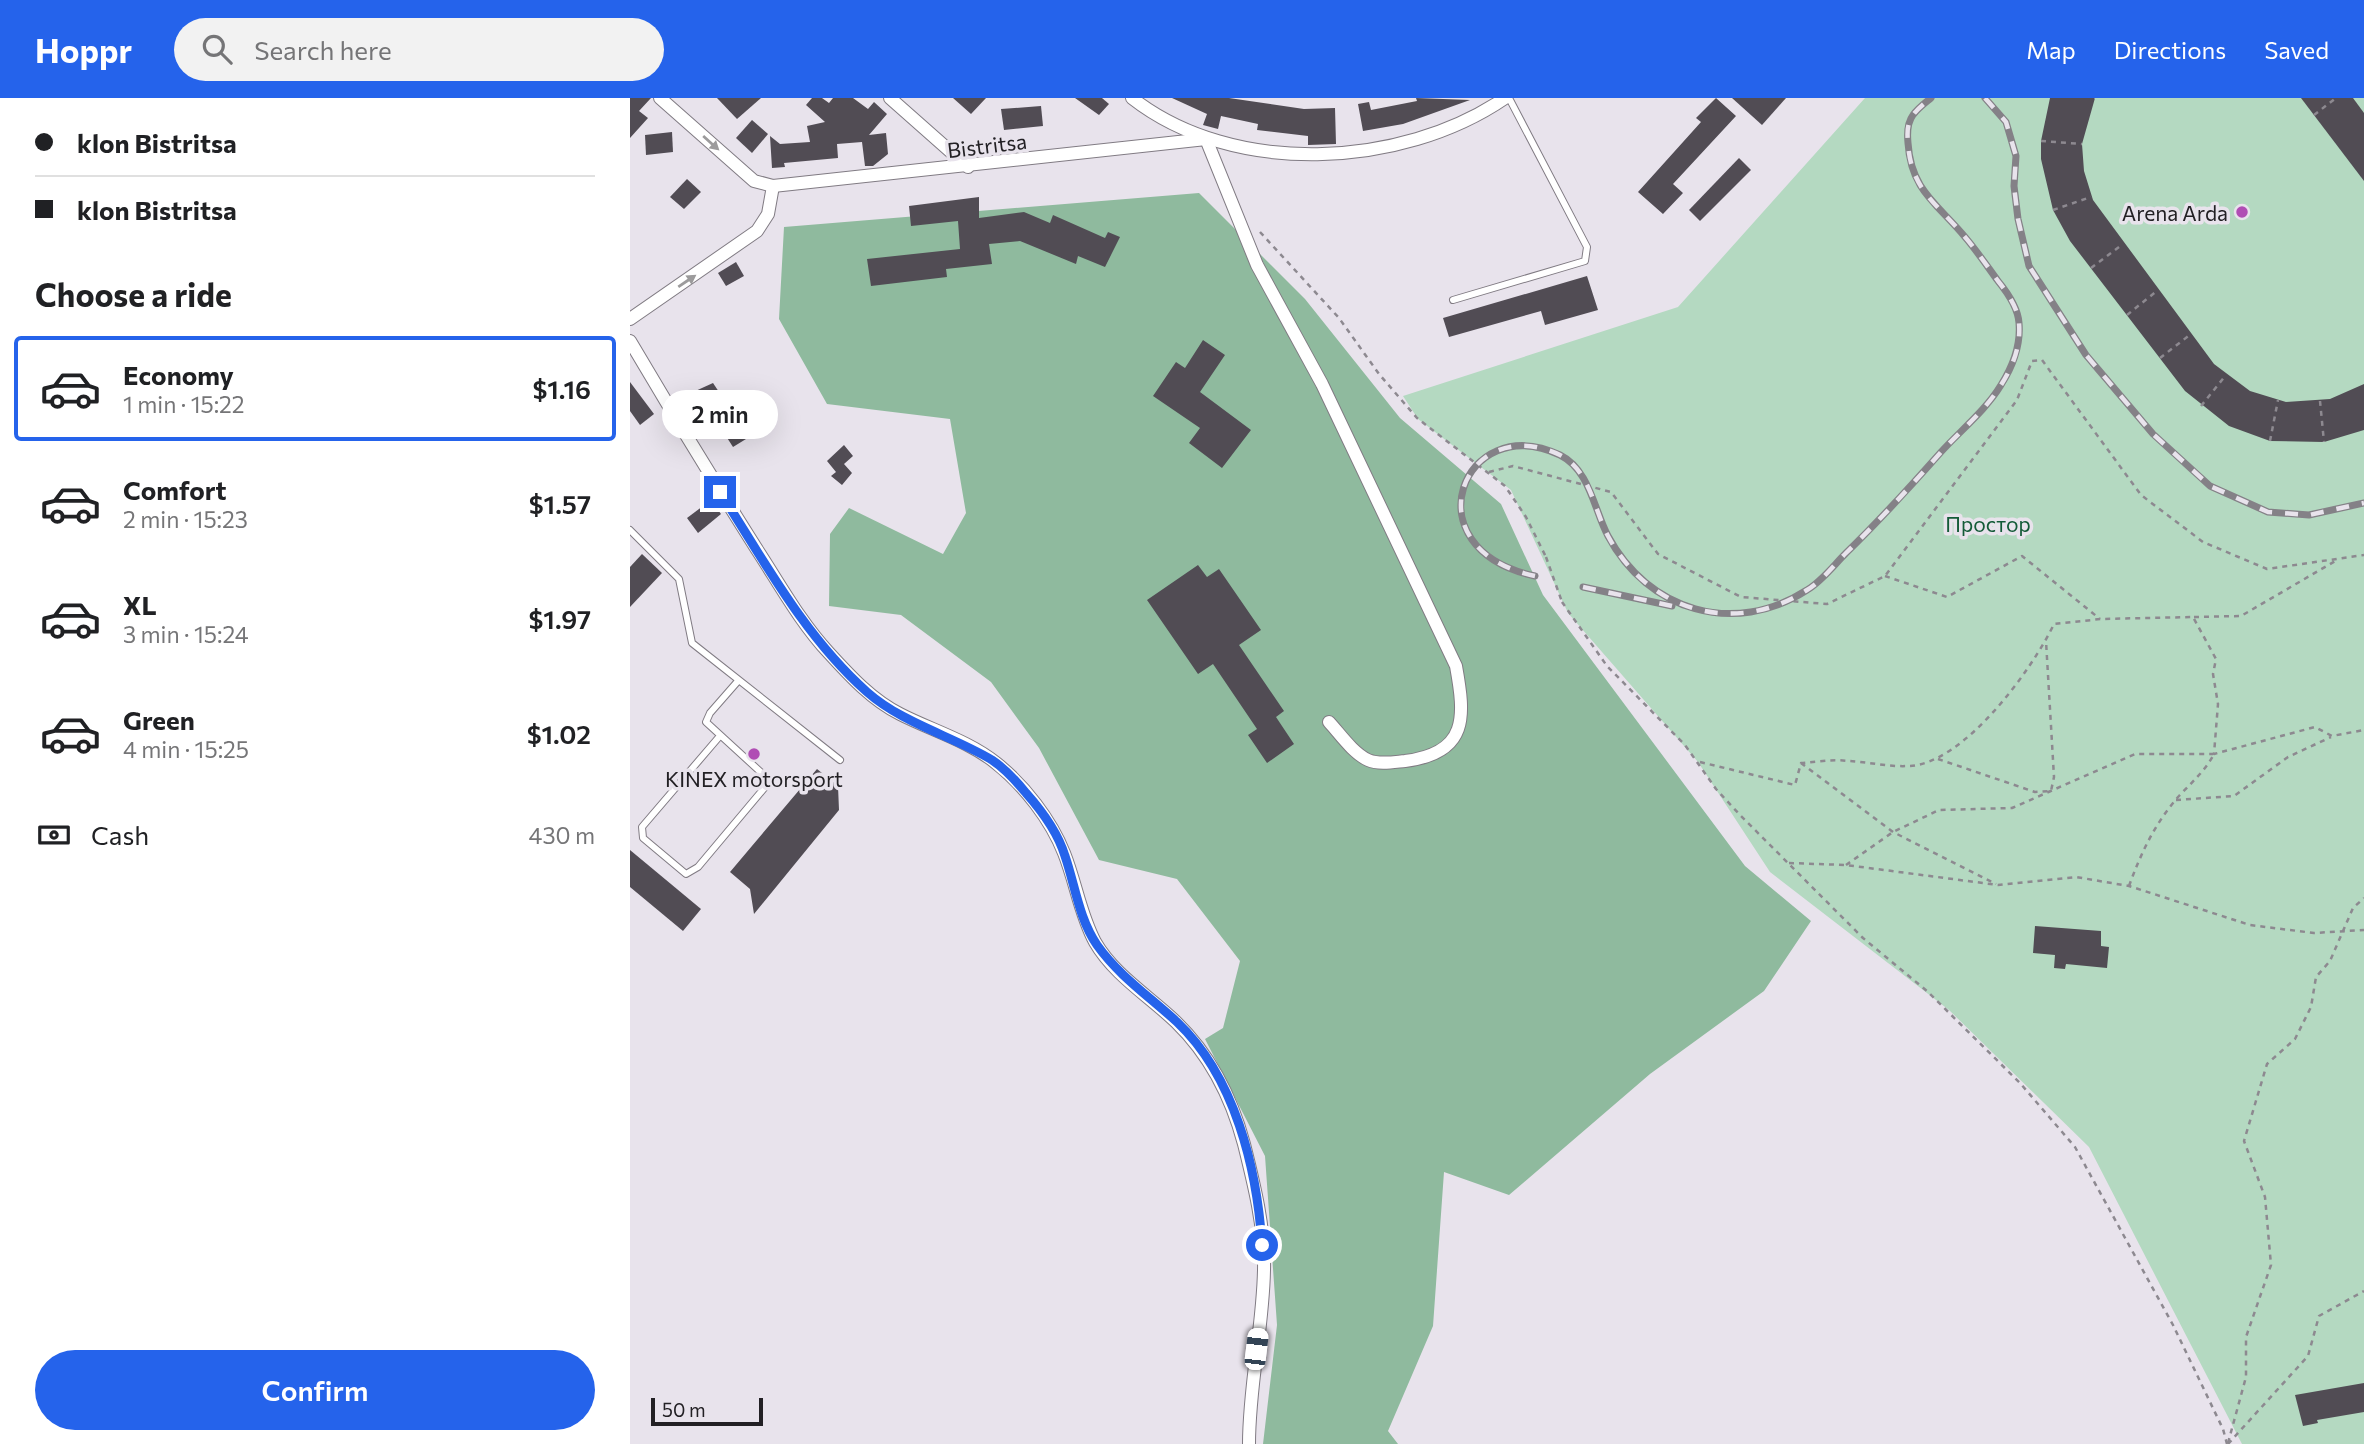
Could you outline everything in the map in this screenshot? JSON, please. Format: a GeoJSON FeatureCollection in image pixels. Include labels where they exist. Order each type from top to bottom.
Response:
{"type":"FeatureCollection","features":[{"type":"Feature","properties":{"kind":"street"},"geometry":{"type":"LineString","coordinates":[[630,319],[757,231],[768,214],[773,186],[754,181],[660,98]]}},
{"type":"Feature","properties":{"kind":"street"},"geometry":{"type":"LineString","coordinates":[[890,98],[968,167]]}},
{"type":"Feature","properties":{"kind":"street"},"geometry":{"type":"LineString","coordinates":[[1132,98],[1177,128],[1206,139],[1302,155],[1392,146],[1442,132],[1478,116],[1507,98]]}},
{"type":"Feature","properties":{"kind":"street"},"geometry":{"type":"LineString","coordinates":[[1206,139],[1257,265],[1322,384],[1456,666],[1464,710],[1456,736],[1436,752],[1415,760],[1389,763],[1368,760],[1329,722]]}},
{"type":"Feature","properties":{"kind":"street","name":"Bistritsa"},"geometry":{"type":"LineString","coordinates":[[773,186],[968,167],[1206,139]]}},
{"type":"Feature","properties":{"kind":"street"},"geometry":{"type":"LineString","coordinates":[[630,341],[706,469],[792,603],[826,650],[868,692],[897,713],[995,762],[1027,794],[1050,824],[1064,853],[1083,914],[1097,944],[1130,982],[1178,1023],[1205,1054],[1222,1085],[1244,1142],[1261,1220],[1263,1257],[1249,1400],[1249,1444]]}},
{"type":"Feature","properties":{"kind":"lane"},"geometry":{"type":"LineString","coordinates":[[1453,300],[1585,261],[1587,247],[1507,98]]}},
{"type":"Feature","properties":{"kind":"lane"},"geometry":{"type":"LineString","coordinates":[[630,530],[679,579],[692,643],[840,760]]}},
{"type":"Feature","properties":{"kind":"lane"},"geometry":{"type":"LineString","coordinates":[[719,737],[642,827],[643,838],[686,874],[698,867],[766,786],[765,776],[719,737],[706,722],[710,713],[738,681]]}},
{"type":"Feature","properties":{"kind":"path"},"geometry":{"type":"LineString","coordinates":[[2314,115],[2336,98]]}},
{"type":"Feature","properties":{"kind":"path"},"geometry":{"type":"LineString","coordinates":[[2041,141],[2082,144]]}},
{"type":"Feature","properties":{"kind":"path"},"geometry":{"type":"LineString","coordinates":[[2053,211],[2091,197]]}},
{"type":"Feature","properties":{"kind":"path"},"geometry":{"type":"LineString","coordinates":[[1255,227],[1339,318],[1387,384],[1417,418],[1489,472],[1515,499],[1546,557],[1562,602],[1607,666],[1698,762],[1716,789],[1863,938],[1927,992],[2021,1083],[2076,1147],[2174,1325],[2228,1444]]}},
{"type":"Feature","properties":{"kind":"path"},"geometry":{"type":"LineString","coordinates":[[2091,268],[2123,244]]}},
{"type":"Feature","properties":{"kind":"path"},"geometry":{"type":"LineString","coordinates":[[2127,315],[2158,290]]}},
{"type":"Feature","properties":{"kind":"path"},"geometry":{"type":"LineString","coordinates":[[2160,358],[2191,334]]}},
{"type":"Feature","properties":{"kind":"path"},"geometry":{"type":"LineString","coordinates":[[1489,472],[1513,466],[1611,492],[1658,554],[1741,597],[1827,604],[1885,576],[2017,400],[2032,361],[2042,360],[2141,495],[2203,542],[2267,569],[2364,555]]}},
{"type":"Feature","properties":{"kind":"path"},"geometry":{"type":"LineString","coordinates":[[2201,407],[2226,376]]}},
{"type":"Feature","properties":{"kind":"path"},"geometry":{"type":"LineString","coordinates":[[2270,440],[2278,400]]}},
{"type":"Feature","properties":{"kind":"path"},"geometry":{"type":"LineString","coordinates":[[2320,401],[2324,442]]}},
{"type":"Feature","properties":{"kind":"path"},"geometry":{"type":"LineString","coordinates":[[1885,576],[1947,597],[2022,555],[2101,620]]}},
{"type":"Feature","properties":{"kind":"path"},"geometry":{"type":"LineString","coordinates":[[1801,763],[1845,760],[1910,767],[1938,759],[1978,727],[2019,680],[2054,624],[2241,616],[2339,558]]}},
{"type":"Feature","properties":{"kind":"path"},"geometry":{"type":"LineString","coordinates":[[2129,886],[2142,850],[2176,800],[2205,770],[2213,754],[2218,704],[2213,674],[2216,659],[2193,617]]}},
{"type":"Feature","properties":{"kind":"path"},"geometry":{"type":"LineString","coordinates":[[2046,640],[2054,777],[2051,791]]}},
{"type":"Feature","properties":{"kind":"path"},"geometry":{"type":"LineString","coordinates":[[1846,865],[1893,832],[1939,810],[2012,808],[2135,754],[2213,754],[2315,727],[2332,736]]}},
{"type":"Feature","properties":{"kind":"path"},"geometry":{"type":"LineString","coordinates":[[2176,800],[2234,796],[2288,757],[2332,736],[2364,730]]}},
{"type":"Feature","properties":{"kind":"path"},"geometry":{"type":"LineString","coordinates":[[1938,759],[2035,792],[2051,791]]}},
{"type":"Feature","properties":{"kind":"path"},"geometry":{"type":"LineString","coordinates":[[1698,762],[1795,785],[1801,763]]}},
{"type":"Feature","properties":{"kind":"path"},"geometry":{"type":"LineString","coordinates":[[1801,763],[1893,832],[1998,885]]}},
{"type":"Feature","properties":{"kind":"path"},"geometry":{"type":"LineString","coordinates":[[1790,863],[1846,865],[1998,885],[2076,877],[2129,886],[2250,925],[2314,933],[2364,930]]}},
{"type":"Feature","properties":{"kind":"path"},"geometry":{"type":"LineString","coordinates":[[2228,1444],[2246,1377],[2245,1337],[2272,1265],[2264,1197],[2244,1141],[2267,1064],[2295,1039],[2311,1007],[2316,977],[2330,961],[2353,908],[2364,898]]}},
{"type":"Feature","properties":{"kind":"path"},"geometry":{"type":"LineString","coordinates":[[2228,1444],[2308,1356],[2319,1316],[2364,1291]]}},
{"type":"Feature","properties":{"kind":"green space","name":"Простор"},"geometry":{"type":"Polygon","coordinates":[[[1865,98],[2364,98],[2364,1444],[2242,1444],[2089,1147],[1949,1010],[1770,872],[1698,762],[1568,613],[1511,490],[1418,419],[1403,396],[1678,307],[1865,98]]]}},
{"type":"Feature","properties":{"kind":"green space"},"geometry":{"type":"Polygon","coordinates":[[[1199,193],[1305,299],[1400,418],[1501,504],[1543,595],[1745,866],[1811,921],[1764,991],[1650,1074],[1509,1195],[1444,1172],[1433,1326],[1388,1431],[1398,1444],[1263,1444],[1277,1325],[1265,1156],[1205,1039],[1223,1028],[1240,961],[1177,879],[1099,860],[1039,748],[991,682],[901,615],[829,606],[830,534],[849,508],[943,554],[966,513],[950,419],[827,404],[779,319],[784,227],[1199,193]]]}},
{"type":"Feature","properties":{"kind":"building"},"geometry":{"type":"Polygon","coordinates":[[[630,98],[651,98],[639,111],[648,118],[630,138],[630,98]]]}},
{"type":"Feature","properties":{"kind":"building"},"geometry":{"type":"Polygon","coordinates":[[[717,98],[761,98],[737,119],[717,98]]]}},
{"type":"Feature","properties":{"kind":"building"},"geometry":{"type":"Polygon","coordinates":[[[812,98],[822,98],[829,103],[833,98],[853,98],[868,109],[874,102],[887,114],[869,135],[886,133],[888,154],[873,166],[865,166],[862,142],[837,144],[838,158],[784,163],[785,167],[772,168],[770,136],[780,144],[810,142],[807,126],[825,122],[806,105],[812,98]]]}},
{"type":"Feature","properties":{"kind":"building"},"geometry":{"type":"Polygon","coordinates":[[[953,98],[986,98],[971,114],[953,98]]]}},
{"type":"Feature","properties":{"kind":"building"},"geometry":{"type":"Polygon","coordinates":[[[1075,98],[1102,98],[1109,104],[1099,115],[1075,98]]]}},
{"type":"Feature","properties":{"kind":"building"},"geometry":{"type":"Polygon","coordinates":[[[1172,98],[1229,98],[1304,109],[1335,108],[1336,144],[1308,145],[1308,136],[1257,130],[1258,124],[1221,116],[1218,129],[1203,125],[1207,114],[1172,98]]]}},
{"type":"Feature","properties":{"kind":"building"},"geometry":{"type":"Polygon","coordinates":[[[1416,98],[1470,100],[1403,124],[1363,131],[1358,104],[1369,102],[1371,110],[1417,101],[1416,98]]]}},
{"type":"Feature","properties":{"kind":"building"},"geometry":{"type":"Polygon","coordinates":[[[1716,98],[1736,116],[1673,184],[1683,193],[1663,214],[1638,192],[1701,122],[1696,118],[1716,98]]]}},
{"type":"Feature","properties":{"kind":"building"},"geometry":{"type":"Polygon","coordinates":[[[1732,98],[1786,98],[1762,125],[1732,98]]]}},
{"type":"Feature","properties":{"kind":"building"},"geometry":{"type":"Polygon","coordinates":[[[2050,98],[2095,98],[2082,144],[2084,171],[2093,200],[2214,364],[2250,391],[2286,402],[2330,399],[2364,384],[2364,430],[2324,442],[2270,441],[2229,426],[2185,391],[2070,241],[2053,210],[2041,159],[2041,141],[2050,98]]]}},
{"type":"Feature","properties":{"kind":"building"},"geometry":{"type":"Polygon","coordinates":[[[2301,98],[2353,98],[2364,113],[2364,181],[2301,98]]]}},
{"type":"Feature","properties":{"kind":"building"},"geometry":{"type":"Polygon","coordinates":[[[1041,106],[1043,126],[1004,130],[1001,109],[1041,106]]]}},
{"type":"Feature","properties":{"kind":"building"},"geometry":{"type":"Polygon","coordinates":[[[752,120],[768,134],[752,153],[736,138],[752,120]]]}},
{"type":"Feature","properties":{"kind":"building"},"geometry":{"type":"Polygon","coordinates":[[[672,132],[673,152],[646,155],[645,135],[672,132]]]}},
{"type":"Feature","properties":{"kind":"building"},"geometry":{"type":"Polygon","coordinates":[[[1739,158],[1751,170],[1700,221],[1689,210],[1739,158]]]}},
{"type":"Feature","properties":{"kind":"building"},"geometry":{"type":"Polygon","coordinates":[[[687,179],[701,192],[684,209],[670,197],[687,179]]]}},
{"type":"Feature","properties":{"kind":"building"},"geometry":{"type":"Polygon","coordinates":[[[979,197],[979,218],[1024,212],[1050,223],[1053,215],[1105,238],[1108,232],[1120,237],[1105,267],[1078,256],[1076,264],[1020,241],[989,244],[992,264],[946,269],[947,277],[871,286],[867,259],[960,249],[958,221],[911,226],[909,206],[979,197]]]}},
{"type":"Feature","properties":{"kind":"building"},"geometry":{"type":"Polygon","coordinates":[[[736,262],[744,276],[726,286],[718,273],[736,262]]]}},
{"type":"Feature","properties":{"kind":"building"},"geometry":{"type":"Polygon","coordinates":[[[1587,276],[1598,310],[1545,325],[1541,311],[1449,337],[1443,318],[1587,276]]]}},
{"type":"Feature","properties":{"kind":"building"},"geometry":{"type":"Polygon","coordinates":[[[1203,340],[1225,355],[1200,392],[1251,430],[1222,468],[1189,443],[1200,428],[1153,396],[1176,362],[1185,368],[1203,340]]]}},
{"type":"Feature","properties":{"kind":"building"},"geometry":{"type":"Polygon","coordinates":[[[630,382],[654,414],[640,425],[630,411],[630,382]]]}},
{"type":"Feature","properties":{"kind":"building"},"geometry":{"type":"Polygon","coordinates":[[[713,383],[719,392],[698,406],[691,393],[713,383]]]}},
{"type":"Feature","properties":{"kind":"building"},"geometry":{"type":"Polygon","coordinates":[[[737,425],[746,439],[733,447],[724,433],[737,425]]]}},
{"type":"Feature","properties":{"kind":"building"},"geometry":{"type":"Polygon","coordinates":[[[844,445],[853,456],[844,464],[852,473],[842,485],[831,476],[836,472],[827,461],[844,445]]]}},
{"type":"Feature","properties":{"kind":"building"},"geometry":{"type":"Polygon","coordinates":[[[711,500],[721,514],[698,533],[687,518],[711,500]]]}},
{"type":"Feature","properties":{"kind":"building"},"geometry":{"type":"Polygon","coordinates":[[[642,554],[662,573],[630,607],[630,567],[642,554]]]}},
{"type":"Feature","properties":{"kind":"building"},"geometry":{"type":"Polygon","coordinates":[[[1198,565],[1207,577],[1219,569],[1261,630],[1239,645],[1284,711],[1276,717],[1294,744],[1267,763],[1248,735],[1257,729],[1213,664],[1198,674],[1147,600],[1198,565]]]}},
{"type":"Feature","properties":{"kind":"building"},"geometry":{"type":"Polygon","coordinates":[[[817,769],[838,786],[839,810],[754,914],[750,889],[730,872],[817,769]]]}},
{"type":"Feature","properties":{"kind":"building"},"geometry":{"type":"Polygon","coordinates":[[[630,850],[701,909],[683,931],[630,887],[630,850]]]}},
{"type":"Feature","properties":{"kind":"building"},"geometry":{"type":"Polygon","coordinates":[[[2035,926],[2101,931],[2101,946],[2109,947],[2107,968],[2066,964],[2065,969],[2054,968],[2055,955],[2033,953],[2035,926]]]}},
{"type":"Feature","properties":{"kind":"building"},"geometry":{"type":"Polygon","coordinates":[[[2364,1383],[2364,1412],[2317,1420],[2318,1423],[2303,1426],[2295,1395],[2364,1383]]]}},
{"type":"Feature","properties":{"kind":"railway"},"geometry":{"type":"LineString","coordinates":[[1535,576],[1496,561],[1472,539],[1462,514],[1464,488],[1476,466],[1497,451],[1526,446],[1560,455],[1570,462],[1585,480],[1603,526],[1625,562],[1646,583],[1669,598],[1695,609],[1723,613],[1751,612],[1779,604],[1818,582],[1988,403],[2005,378],[2015,356],[2019,340],[2018,317],[2005,290],[1969,242],[1928,196],[1914,173],[1908,143],[1909,125],[1915,112],[1931,98]]}},
{"type":"Feature","properties":{"kind":"railway"},"geometry":{"type":"LineString","coordinates":[[1985,98],[2006,122],[2016,156],[2014,186],[2018,219],[2029,266],[2086,355],[2153,434],[2210,486],[2268,512],[2309,515],[2364,503]]}},
{"type":"Feature","properties":{"kind":"railway"},"geometry":{"type":"LineString","coordinates":[[1583,587],[1672,606]]}},
{"type":"Feature","properties":{"kind":"place","name":"Arena Arda"},"geometry":{"type":"Point","coordinates":[2242,212]}},
{"type":"Feature","properties":{"kind":"place","name":"KINEX motorsport"},"geometry":{"type":"Point","coordinates":[754,754]}},
{"type":"Feature","properties":{"kind":"route"},"geometry":{"type":"LineString","coordinates":[[720,492],[826,650],[868,692],[897,713],[995,762],[1027,794],[1050,824],[1064,853],[1083,914],[1097,944],[1130,982],[1178,1023],[1205,1054],[1228,1096],[1244,1142],[1261,1220],[1262,1245]]}}]}
